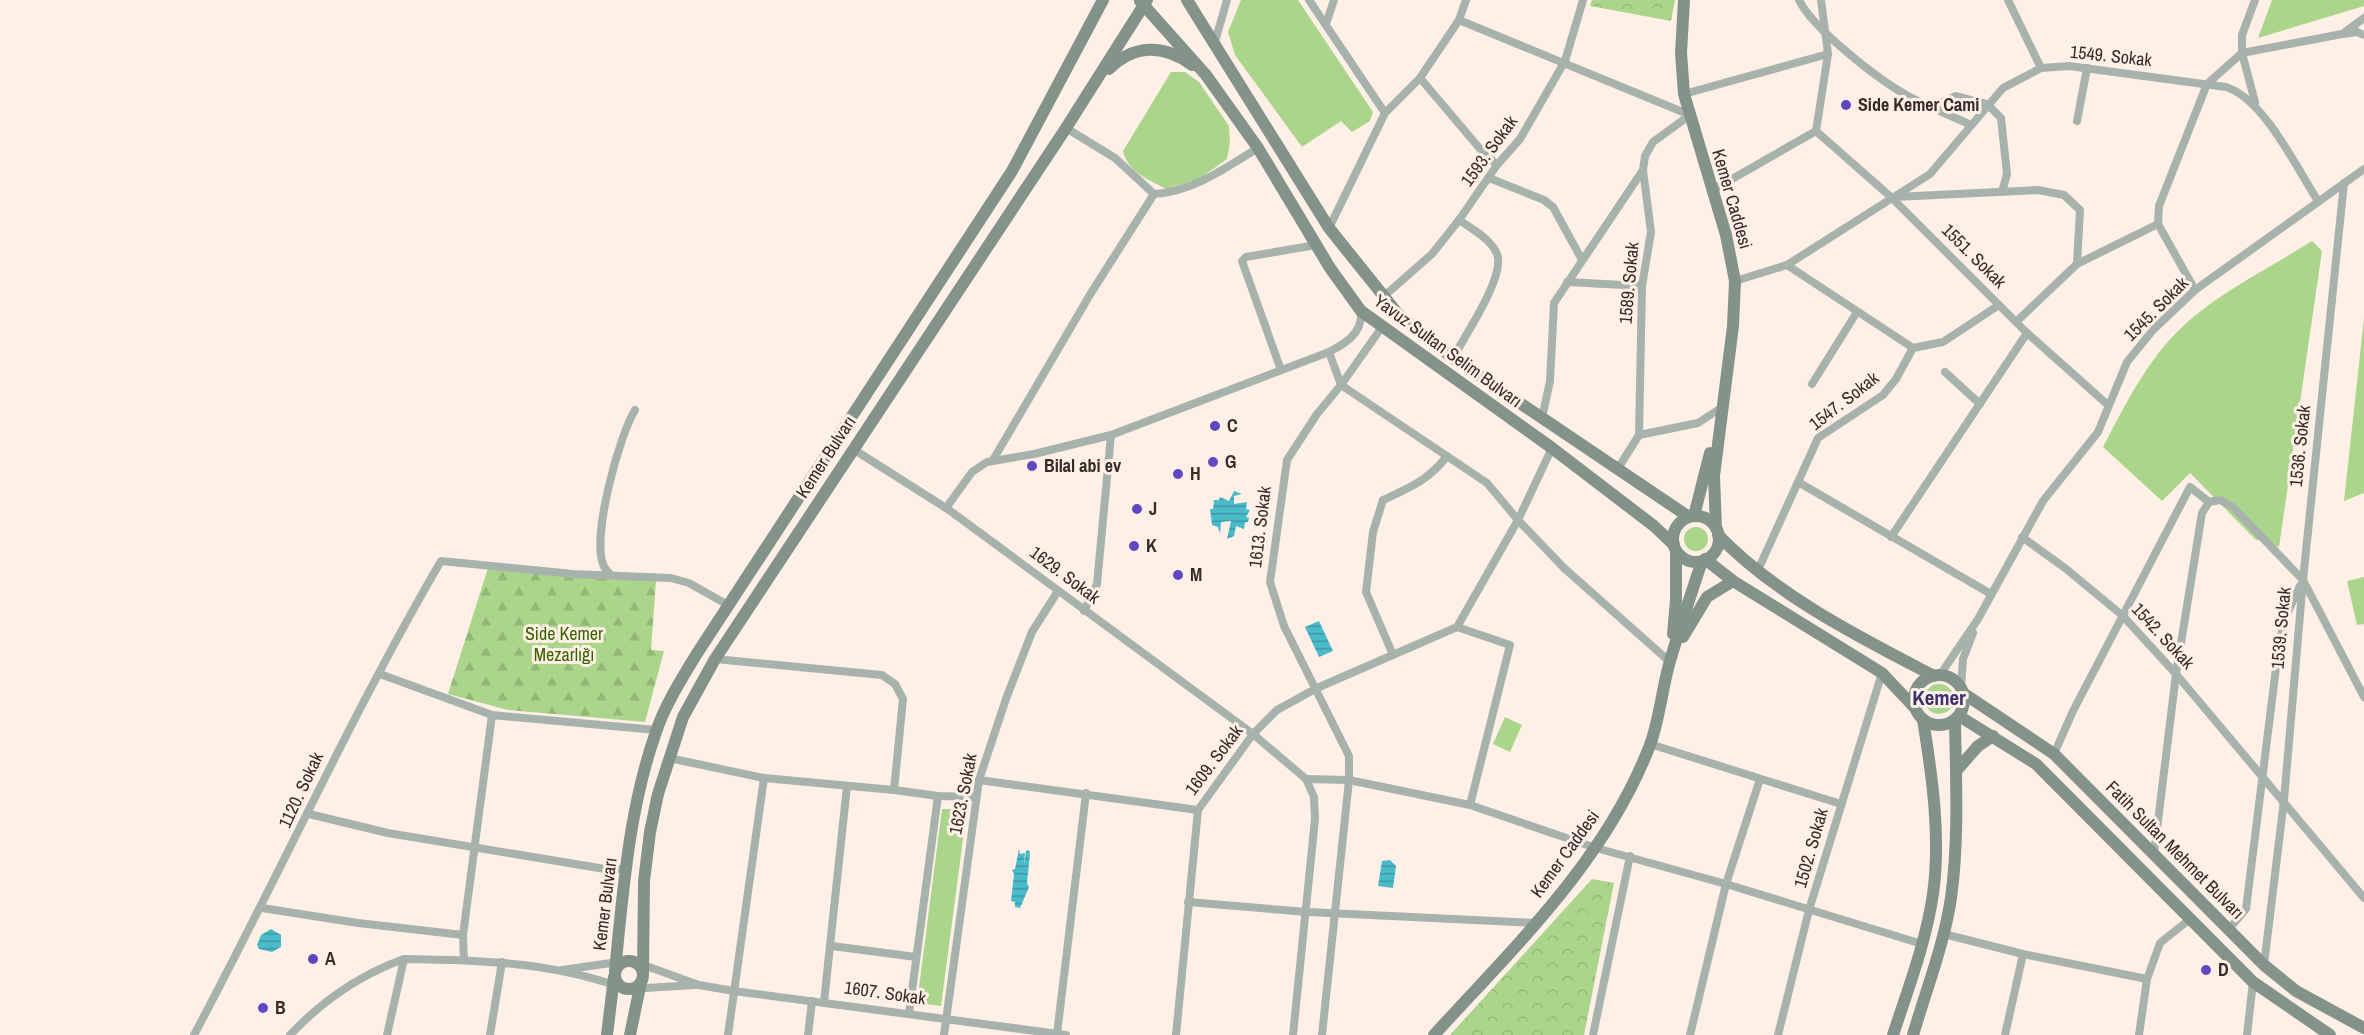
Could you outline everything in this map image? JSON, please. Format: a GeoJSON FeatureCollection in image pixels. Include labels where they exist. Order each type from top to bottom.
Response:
{"type":"FeatureCollection","features":[{"type":"Feature","properties":{"kind":"main road","name":"Kemer Bulvarı"},"geometry":{"type":"LineString","coordinates":[[630,1035],[626,869],[645,765],[656,730],[672,696],[728,605],[1012,171],[1103,0]]}},
{"type":"Feature","properties":{"kind":"main road","name":"Yavuz Sultan Selim Bulvarı"},"geometry":{"type":"LineString","coordinates":[[1187,0],[1329,228],[1383,297],[1419,332],[1452,358],[1617,470],[1692,517]]}},
{"type":"Feature","properties":{"kind":"main road"},"geometry":{"type":"LineString","coordinates":[[1194,0],[1200,22]]}},
{"type":"Feature","properties":{"kind":"main road","name":"Kemer Caddesi"},"geometry":{"type":"LineString","coordinates":[[1684,0],[1681,53],[1684,94],[1711,191],[1726,235],[1735,281],[1733,326],[1714,476],[1717,531]]}},
{"type":"Feature","properties":{"kind":"main road","name":"Kemer Bulvarı"},"geometry":{"type":"LineString","coordinates":[[607,1035],[628,975],[642,909],[650,832],[669,758],[683,717],[715,659],[1066,128],[1143,2]]}},
{"type":"Feature","properties":{"kind":"main road","name":"Yavuz Sultan Selim Bulvarı"},"geometry":{"type":"LineString","coordinates":[[1143,2],[1206,75],[1258,148],[1316,245],[1361,311],[1552,448],[1654,526],[1675,548]]}},
{"type":"Feature","properties":{"kind":"main road"},"geometry":{"type":"LineString","coordinates":[[1093,84],[1119,58],[1149,49],[1170,51],[1206,75]]}},
{"type":"Feature","properties":{"kind":"main road","name":"Kemer Caddesi"},"geometry":{"type":"LineString","coordinates":[[1692,517],[1721,408]]}},
{"type":"Feature","properties":{"kind":"main road"},"geometry":{"type":"LineString","coordinates":[[1893,1035],[1931,910],[1935,868],[1931,775],[1923,720],[1915,708],[1881,672],[1703,560],[1687,560],[1675,548],[1677,526],[1692,517],[1706,519],[1758,570],[1825,615],[1937,676],[1952,679],[1962,690],[1964,708],[1957,718],[1955,862],[1944,933],[1915,1034]]}},
{"type":"Feature","properties":{"kind":"main road"},"geometry":{"type":"LineString","coordinates":[[1703,560],[1717,548],[1717,531]]}},
{"type":"Feature","properties":{"kind":"main road","name":"Kemer Caddesi"},"geometry":{"type":"LineString","coordinates":[[1670,662],[1676,600],[1675,548]]}},
{"type":"Feature","properties":{"kind":"main road","name":"Kemer Caddesi"},"geometry":{"type":"LineString","coordinates":[[1434,1035],[1535,923],[1596,848],[1623,802],[1650,744],[1670,662],[1703,560]]}},
{"type":"Feature","properties":{"kind":"main road"},"geometry":{"type":"LineString","coordinates":[[1670,662],[1707,597],[1733,581]]}},
{"type":"Feature","properties":{"kind":"main road"},"geometry":{"type":"LineString","coordinates":[[1915,708],[1916,691],[1920,684],[1937,676]]}},
{"type":"Feature","properties":{"kind":"main road","name":"Fatih Sultan Mehmet Bulvarı"},"geometry":{"type":"LineString","coordinates":[[1962,690],[2054,754],[2264,965],[2296,991],[2364,1028]]}},
{"type":"Feature","properties":{"kind":"main road"},"geometry":{"type":"LineString","coordinates":[[1923,720],[1936,725],[1957,718]]}},
{"type":"Feature","properties":{"kind":"main road","name":"Fatih Sultan Mehmet Bulvarı"},"geometry":{"type":"LineString","coordinates":[[1957,718],[1993,736],[2036,764],[2253,982],[2330,1035]]}},
{"type":"Feature","properties":{"kind":"main road"},"geometry":{"type":"LineString","coordinates":[[1956,771],[1978,746],[1993,736]]}},
{"type":"Feature","properties":{"kind":"main road"},"geometry":{"type":"LineString","coordinates":[[1425,1035],[1453,1014]]}},
{"type":"Feature","properties":{"kind":"street"},"geometry":{"type":"LineString","coordinates":[[1214,45],[1227,0]]}},
{"type":"Feature","properties":{"kind":"street"},"geometry":{"type":"LineString","coordinates":[[1309,0],[1385,112]]}},
{"type":"Feature","properties":{"kind":"street"},"geometry":{"type":"LineString","coordinates":[[1326,24],[1334,0]]}},
{"type":"Feature","properties":{"kind":"street"},"geometry":{"type":"LineString","coordinates":[[1329,228],[1385,112],[1420,78],[1460,20],[1466,0]]}},
{"type":"Feature","properties":{"kind":"street","name":"1593. Sokak"},"geometry":{"type":"LineString","coordinates":[[1383,297],[1432,254],[1460,220],[1497,165],[1525,130],[1565,62],[1583,0]]}},
{"type":"Feature","properties":{"kind":"street"},"geometry":{"type":"LineString","coordinates":[[1799,0],[1812,21],[1825,33],[1907,95],[1971,125]]}},
{"type":"Feature","properties":{"kind":"street"},"geometry":{"type":"LineString","coordinates":[[1711,191],[1816,131],[1828,54],[1821,0]]}},
{"type":"Feature","properties":{"kind":"street"},"geometry":{"type":"LineString","coordinates":[[2008,0],[2041,68]]}},
{"type":"Feature","properties":{"kind":"street"},"geometry":{"type":"LineString","coordinates":[[2254,0],[2242,35],[2242,53],[2247,81],[2256,105]]}},
{"type":"Feature","properties":{"kind":"street"},"geometry":{"type":"LineString","coordinates":[[2342,34],[2364,18]]}},
{"type":"Feature","properties":{"kind":"street"},"geometry":{"type":"LineString","coordinates":[[1460,20],[1690,115]]}},
{"type":"Feature","properties":{"kind":"street"},"geometry":{"type":"LineString","coordinates":[[2195,290],[2158,224],[2159,206],[2207,84],[2242,53],[2342,34],[2361,34]]}},
{"type":"Feature","properties":{"kind":"street"},"geometry":{"type":"LineString","coordinates":[[1684,94],[1828,54]]}},
{"type":"Feature","properties":{"kind":"street","name":"1549. Sokak"},"geometry":{"type":"LineString","coordinates":[[1735,281],[1787,265],[1930,174],[1987,104],[2003,88],[2041,68],[2069,66],[2087,68],[2207,84],[2240,91],[2256,105],[2318,201]]}},
{"type":"Feature","properties":{"kind":"street"},"geometry":{"type":"LineString","coordinates":[[2077,121],[2087,68]]}},
{"type":"Feature","properties":{"kind":"street"},"geometry":{"type":"LineString","coordinates":[[1420,78],[1481,150],[1497,165]]}},
{"type":"Feature","properties":{"kind":"street"},"geometry":{"type":"LineString","coordinates":[[1932,107],[1956,96],[1987,104],[2001,118],[2007,174],[2002,192]]}},
{"type":"Feature","properties":{"kind":"street","name":"1589. Sokak"},"geometry":{"type":"LineString","coordinates":[[1639,435],[1642,286],[1651,232],[1643,170],[1646,156],[1653,142],[1690,115]]}},
{"type":"Feature","properties":{"kind":"street"},"geometry":{"type":"LineString","coordinates":[[1066,128],[1114,159],[1154,195]]}},
{"type":"Feature","properties":{"kind":"street","name":"1551. Sokak"},"geometry":{"type":"LineString","coordinates":[[1816,131],[1892,198],[2027,333],[2108,405]]}},
{"type":"Feature","properties":{"kind":"street"},"geometry":{"type":"LineString","coordinates":[[993,460],[1090,293],[1154,195],[1195,185],[1258,148]]}},
{"type":"Feature","properties":{"kind":"street","name":"1545. Sokak"},"geometry":{"type":"LineString","coordinates":[[1978,618],[2043,501],[2098,432],[2127,362],[2153,330],[2195,290],[2364,169]]}},
{"type":"Feature","properties":{"kind":"street"},"geometry":{"type":"LineString","coordinates":[[1542,418],[1550,381],[1554,303],[1581,258],[1643,170]]}},
{"type":"Feature","properties":{"kind":"street"},"geometry":{"type":"LineString","coordinates":[[1489,178],[1544,200],[1552,207],[1581,258]]}},
{"type":"Feature","properties":{"kind":"street","name":"1536. Sokak"},"geometry":{"type":"LineString","coordinates":[[2303,580],[2344,183]]}},
{"type":"Feature","properties":{"kind":"street"},"geometry":{"type":"LineString","coordinates":[[1892,198],[2038,190],[2064,195],[2080,210],[2077,264]]}},
{"type":"Feature","properties":{"kind":"street"},"geometry":{"type":"LineString","coordinates":[[1452,358],[1497,277],[1498,254],[1486,239],[1460,220]]}},
{"type":"Feature","properties":{"kind":"street"},"geometry":{"type":"LineString","coordinates":[[2016,322],[2077,264],[2158,224]]}},
{"type":"Feature","properties":{"kind":"street"},"geometry":{"type":"LineString","coordinates":[[1281,370],[1242,261],[1246,257],[1316,245]]}},
{"type":"Feature","properties":{"kind":"street"},"geometry":{"type":"LineString","coordinates":[[1787,265],[1913,348],[1943,342],[1999,305]]}},
{"type":"Feature","properties":{"kind":"street"},"geometry":{"type":"LineString","coordinates":[[1567,282],[1642,286]]}},
{"type":"Feature","properties":{"kind":"street"},"geometry":{"type":"LineString","coordinates":[[946,508],[972,472],[993,460],[1034,454],[1111,435],[1329,352],[1344,344],[1359,330],[1361,311]]}},
{"type":"Feature","properties":{"kind":"street"},"geometry":{"type":"LineString","coordinates":[[1812,384],[1857,312]]}},
{"type":"Feature","properties":{"kind":"street","name":"1613. Sokak"},"geometry":{"type":"LineString","coordinates":[[1322,1035],[1349,780],[1349,756],[1284,626],[1270,582],[1287,460],[1317,414],[1341,385],[1382,327]]}},
{"type":"Feature","properties":{"kind":"street"},"geometry":{"type":"LineString","coordinates":[[1891,537],[2027,333]]}},
{"type":"Feature","properties":{"kind":"street","name":"1547. Sokak"},"geometry":{"type":"LineString","coordinates":[[1758,570],[1818,438],[1882,395],[1896,379],[1913,348]]}},
{"type":"Feature","properties":{"kind":"street"},"geometry":{"type":"LineString","coordinates":[[1329,352],[1341,385],[1487,483],[1518,520],[1564,568],[1670,662]]}},
{"type":"Feature","properties":{"kind":"street"},"geometry":{"type":"LineString","coordinates":[[1945,372],[1980,404]]}},
{"type":"Feature","properties":{"kind":"street"},"geometry":{"type":"LineString","coordinates":[[1617,470],[1639,435],[1698,423],[1721,408]]}},
{"type":"Feature","properties":{"kind":"street"},"geometry":{"type":"LineString","coordinates":[[635,410],[624,431],[602,523],[603,564],[611,575],[671,578],[689,583],[728,605]]}},
{"type":"Feature","properties":{"kind":"street"},"geometry":{"type":"LineString","coordinates":[[1084,610],[1097,584],[1111,435]]}},
{"type":"Feature","properties":{"kind":"street"},"geometry":{"type":"LineString","coordinates":[[1470,805],[1510,645],[1457,627],[1518,520],[1552,448]]}},
{"type":"Feature","properties":{"kind":"street","name":"1629. Sokak"},"geometry":{"type":"LineString","coordinates":[[853,449],[946,508],[1253,734],[1306,778]]}},
{"type":"Feature","properties":{"kind":"street"},"geometry":{"type":"LineString","coordinates":[[1393,655],[1366,592],[1373,532],[1383,500],[1416,486],[1431,475],[1447,456]]}},
{"type":"Feature","properties":{"kind":"street"},"geometry":{"type":"LineString","coordinates":[[1798,482],[1991,594]]}},
{"type":"Feature","properties":{"kind":"street"},"geometry":{"type":"LineString","coordinates":[[2054,754],[2190,487],[2209,502]]}},
{"type":"Feature","properties":{"kind":"street"},"geometry":{"type":"LineString","coordinates":[[2154,854],[2176,674],[2202,513],[2209,502],[2220,500],[2233,507],[2303,580],[2364,697]]}},
{"type":"Feature","properties":{"kind":"street","name":"1542. Sokak"},"geometry":{"type":"LineString","coordinates":[[2022,537],[2065,568],[2123,616],[2263,775],[2364,898]]}},
{"type":"Feature","properties":{"kind":"street","name":"1120. Sokak"},"geometry":{"type":"LineString","coordinates":[[194,1035],[262,908],[352,722],[441,561],[611,575]]}},
{"type":"Feature","properties":{"kind":"street","name":"1539. Sokak"},"geometry":{"type":"LineString","coordinates":[[2229,929],[2246,909],[2279,644],[2285,618],[2303,580]]}},
{"type":"Feature","properties":{"kind":"street","name":"1539. Sokak"},"geometry":{"type":"LineString","coordinates":[[2264,965],[2284,800],[2303,580]]}},
{"type":"Feature","properties":{"kind":"street","name":"1623. Sokak"},"geometry":{"type":"LineString","coordinates":[[944,1035],[979,780],[1007,696],[1032,632],[1058,591]]}},
{"type":"Feature","properties":{"kind":"street"},"geometry":{"type":"LineString","coordinates":[[1937,676],[1978,618]]}},
{"type":"Feature","properties":{"kind":"street"},"geometry":{"type":"LineString","coordinates":[[1962,690],[1963,659],[1978,618]]}},
{"type":"Feature","properties":{"kind":"street","name":"1609. Sokak"},"geometry":{"type":"LineString","coordinates":[[1176,1035],[1198,810],[1253,734],[1277,710],[1317,688],[1457,627]]}},
{"type":"Feature","properties":{"kind":"street"},"geometry":{"type":"LineString","coordinates":[[715,659],[882,675],[895,684],[903,699],[894,789]]}},
{"type":"Feature","properties":{"kind":"street","name":"1502. Sokak"},"geometry":{"type":"LineString","coordinates":[[1778,1035],[1809,910],[1881,672]]}},
{"type":"Feature","properties":{"kind":"street"},"geometry":{"type":"LineString","coordinates":[[380,674],[492,715],[656,730]]}},
{"type":"Feature","properties":{"kind":"street"},"geometry":{"type":"LineString","coordinates":[[464,960],[463,935],[492,715]]}},
{"type":"Feature","properties":{"kind":"street"},"geometry":{"type":"LineString","coordinates":[[1650,744],[1841,804]]}},
{"type":"Feature","properties":{"kind":"street"},"geometry":{"type":"LineString","coordinates":[[669,758],[764,778],[894,789],[938,796],[976,797]]}},
{"type":"Feature","properties":{"kind":"street"},"geometry":{"type":"LineString","coordinates":[[728,1035],[764,778]]}},
{"type":"Feature","properties":{"kind":"street"},"geometry":{"type":"LineString","coordinates":[[1293,1035],[1315,819],[1314,797],[1306,778],[1349,780],[1470,805],[1596,848],[1726,884],[1922,944]]}},
{"type":"Feature","properties":{"kind":"street"},"geometry":{"type":"LineString","coordinates":[[1689,1035],[1726,884],[1760,779]]}},
{"type":"Feature","properties":{"kind":"street"},"geometry":{"type":"LineString","coordinates":[[979,780],[1198,810]]}},
{"type":"Feature","properties":{"kind":"street"},"geometry":{"type":"LineString","coordinates":[[824,1002],[832,945],[847,786]]}},
{"type":"Feature","properties":{"kind":"street"},"geometry":{"type":"LineString","coordinates":[[1061,1034],[1086,793]]}},
{"type":"Feature","properties":{"kind":"street"},"geometry":{"type":"LineString","coordinates":[[909,1013],[938,796]]}},
{"type":"Feature","properties":{"kind":"street"},"geometry":{"type":"LineString","coordinates":[[309,814],[388,833],[605,869],[626,869]]}},
{"type":"Feature","properties":{"kind":"street"},"geometry":{"type":"LineString","coordinates":[[1593,1035],[1630,856]]}},
{"type":"Feature","properties":{"kind":"street"},"geometry":{"type":"LineString","coordinates":[[1188,902],[1307,912],[1535,923]]}},
{"type":"Feature","properties":{"kind":"street"},"geometry":{"type":"LineString","coordinates":[[262,908],[358,923],[463,935]]}},
{"type":"Feature","properties":{"kind":"street"},"geometry":{"type":"LineString","coordinates":[[2139,1035],[2147,979],[2160,943],[2190,919]]}},
{"type":"Feature","properties":{"kind":"street"},"geometry":{"type":"LineString","coordinates":[[1944,933],[2023,954],[2147,979]]}},
{"type":"Feature","properties":{"kind":"street"},"geometry":{"type":"LineString","coordinates":[[832,945],[916,957]]}},
{"type":"Feature","properties":{"kind":"street"},"geometry":{"type":"LineString","coordinates":[[2006,1035],[2023,954]]}},
{"type":"Feature","properties":{"kind":"street"},"geometry":{"type":"LineString","coordinates":[[290,1035],[337,993],[373,971],[404,959],[501,962],[559,970],[628,975]]}},
{"type":"Feature","properties":{"kind":"street"},"geometry":{"type":"LineString","coordinates":[[387,1035],[404,959]]}},
{"type":"Feature","properties":{"kind":"street"},"geometry":{"type":"LineString","coordinates":[[490,1035],[501,962]]}},
{"type":"Feature","properties":{"kind":"street"},"geometry":{"type":"LineString","coordinates":[[559,970],[628,975]]}},
{"type":"Feature","properties":{"kind":"street","name":"1607. Sokak"},"geometry":{"type":"LineString","coordinates":[[628,975],[699,985]]}},
{"type":"Feature","properties":{"kind":"street","name":"1607. Sokak"},"geometry":{"type":"LineString","coordinates":[[628,975],[1061,1034]]}},
{"type":"Feature","properties":{"kind":"street"},"geometry":{"type":"LineString","coordinates":[[2247,1035],[2253,982]]}},
{"type":"Feature","properties":{"kind":"street"},"geometry":{"type":"LineString","coordinates":[[807,1035],[812,1000]]}},
{"type":"Feature","properties":{"kind":"green space"},"geometry":{"type":"Polygon","coordinates":[[[1241,0],[1298,0],[1373,112],[1370,121],[1352,132],[1341,121],[1302,147],[1235,55],[1228,32],[1241,0]]]}},
{"type":"Feature","properties":{"kind":"green space"},"geometry":{"type":"Polygon","coordinates":[[[1592,0],[1675,0],[1671,21],[1590,6],[1592,0]]]}},
{"type":"Feature","properties":{"kind":"green space"},"geometry":{"type":"Polygon","coordinates":[[[2272,0],[2364,0],[2364,6],[2258,38],[2272,0]]]}},
{"type":"Feature","properties":{"kind":"green space"},"geometry":{"type":"Polygon","coordinates":[[[1171,72],[1185,72],[1199,82],[1229,126],[1230,142],[1227,159],[1199,179],[1166,189],[1134,169],[1125,158],[1123,151],[1171,72]]]}},
{"type":"Feature","properties":{"kind":"green space"},"geometry":{"type":"Polygon","coordinates":[[[2312,241],[2322,251],[2279,547],[2255,539],[2190,473],[2162,501],[2103,447],[2145,372],[2178,331],[2208,305],[2312,241]]]}},
{"type":"Feature","properties":{"kind":"green space"},"geometry":{"type":"Polygon","coordinates":[[[2364,318],[2364,493],[2344,501],[2364,318]]]}},
{"type":"Feature","properties":{"kind":"green space"},"geometry":{"type":"Polygon","coordinates":[[[1696,527],[1701,528],[1707,534],[1707,544],[1701,550],[1696,551],[1691,550],[1685,544],[1684,539],[1685,534],[1691,528],[1696,527]]]}},
{"type":"Feature","properties":{"kind":"green space","name":"Side Kemer Mezarlığı"},"geometry":{"type":"Polygon","coordinates":[[[488,568],[656,581],[651,650],[664,651],[645,722],[508,710],[448,694],[488,568]]]}},
{"type":"Feature","properties":{"kind":"green space"},"geometry":{"type":"Polygon","coordinates":[[[2364,577],[2364,624],[2357,625],[2347,581],[2364,577]]]}},
{"type":"Feature","properties":{"kind":"green space"},"geometry":{"type":"Polygon","coordinates":[[[1939,684],[1950,688],[1954,699],[1950,710],[1939,714],[1928,710],[1924,699],[1928,688],[1939,684]]]}},
{"type":"Feature","properties":{"kind":"green space"},"geometry":{"type":"Polygon","coordinates":[[[1505,717],[1522,725],[1510,752],[1493,744],[1505,717]]]}},
{"type":"Feature","properties":{"kind":"green space"},"geometry":{"type":"Polygon","coordinates":[[[942,809],[967,809],[941,1006],[917,1003],[942,809]]]}},
{"type":"Feature","properties":{"kind":"green space"},"geometry":{"type":"Polygon","coordinates":[[[1592,879],[1614,883],[1584,1035],[1450,1035],[1592,879]]]}},
{"type":"Feature","properties":{"kind":"water"},"geometry":{"type":"Polygon","coordinates":[[[1234,491],[1242,494],[1234,496],[1234,504],[1247,502],[1246,509],[1250,510],[1246,517],[1249,518],[1248,522],[1245,522],[1244,529],[1236,526],[1234,536],[1227,539],[1231,521],[1221,522],[1220,534],[1218,527],[1212,525],[1210,509],[1213,509],[1214,500],[1219,500],[1220,497],[1229,501],[1234,491]]]}},
{"type":"Feature","properties":{"kind":"water"},"geometry":{"type":"Polygon","coordinates":[[[1319,621],[1333,651],[1319,657],[1305,627],[1319,621]]]}},
{"type":"Feature","properties":{"kind":"water"},"geometry":{"type":"Polygon","coordinates":[[[1019,849],[1020,854],[1025,853],[1024,867],[1026,851],[1029,850],[1030,854],[1027,883],[1029,887],[1020,908],[1015,907],[1015,902],[1011,901],[1014,874],[1012,870],[1015,869],[1019,849]]]}},
{"type":"Feature","properties":{"kind":"water"},"geometry":{"type":"Polygon","coordinates":[[[1390,860],[1396,866],[1393,888],[1378,886],[1382,861],[1390,860]]]}},
{"type":"Feature","properties":{"kind":"water"},"geometry":{"type":"Polygon","coordinates":[[[271,929],[281,935],[281,947],[272,952],[259,949],[257,945],[261,935],[271,929]]]}},
{"type":"Feature","properties":{"kind":"place","name":"Side Kemer Cami"},"geometry":{"type":"Point","coordinates":[1846,105]}},
{"type":"Feature","properties":{"kind":"place","name":"C"},"geometry":{"type":"Point","coordinates":[1215,426]}},
{"type":"Feature","properties":{"kind":"place","name":"G"},"geometry":{"type":"Point","coordinates":[1213,462]}},
{"type":"Feature","properties":{"kind":"place","name":"Bilal abi ev"},"geometry":{"type":"Point","coordinates":[1032,466]}},
{"type":"Feature","properties":{"kind":"place","name":"H"},"geometry":{"type":"Point","coordinates":[1178,474]}},
{"type":"Feature","properties":{"kind":"place","name":"J"},"geometry":{"type":"Point","coordinates":[1137,509]}},
{"type":"Feature","properties":{"kind":"place","name":"K"},"geometry":{"type":"Point","coordinates":[1134,546]}},
{"type":"Feature","properties":{"kind":"place","name":"M"},"geometry":{"type":"Point","coordinates":[1178,575]}},
{"type":"Feature","properties":{"kind":"place","name":"A"},"geometry":{"type":"Point","coordinates":[313,959]}},
{"type":"Feature","properties":{"kind":"place","name":"D"},"geometry":{"type":"Point","coordinates":[2206,970]}},
{"type":"Feature","properties":{"kind":"place","name":"B"},"geometry":{"type":"Point","coordinates":[263,1008]}},
{"type":"Feature","properties":{"kind":"district","name":"Kemer"},"geometry":{"type":"Point","coordinates":[1939,698]}}]}
